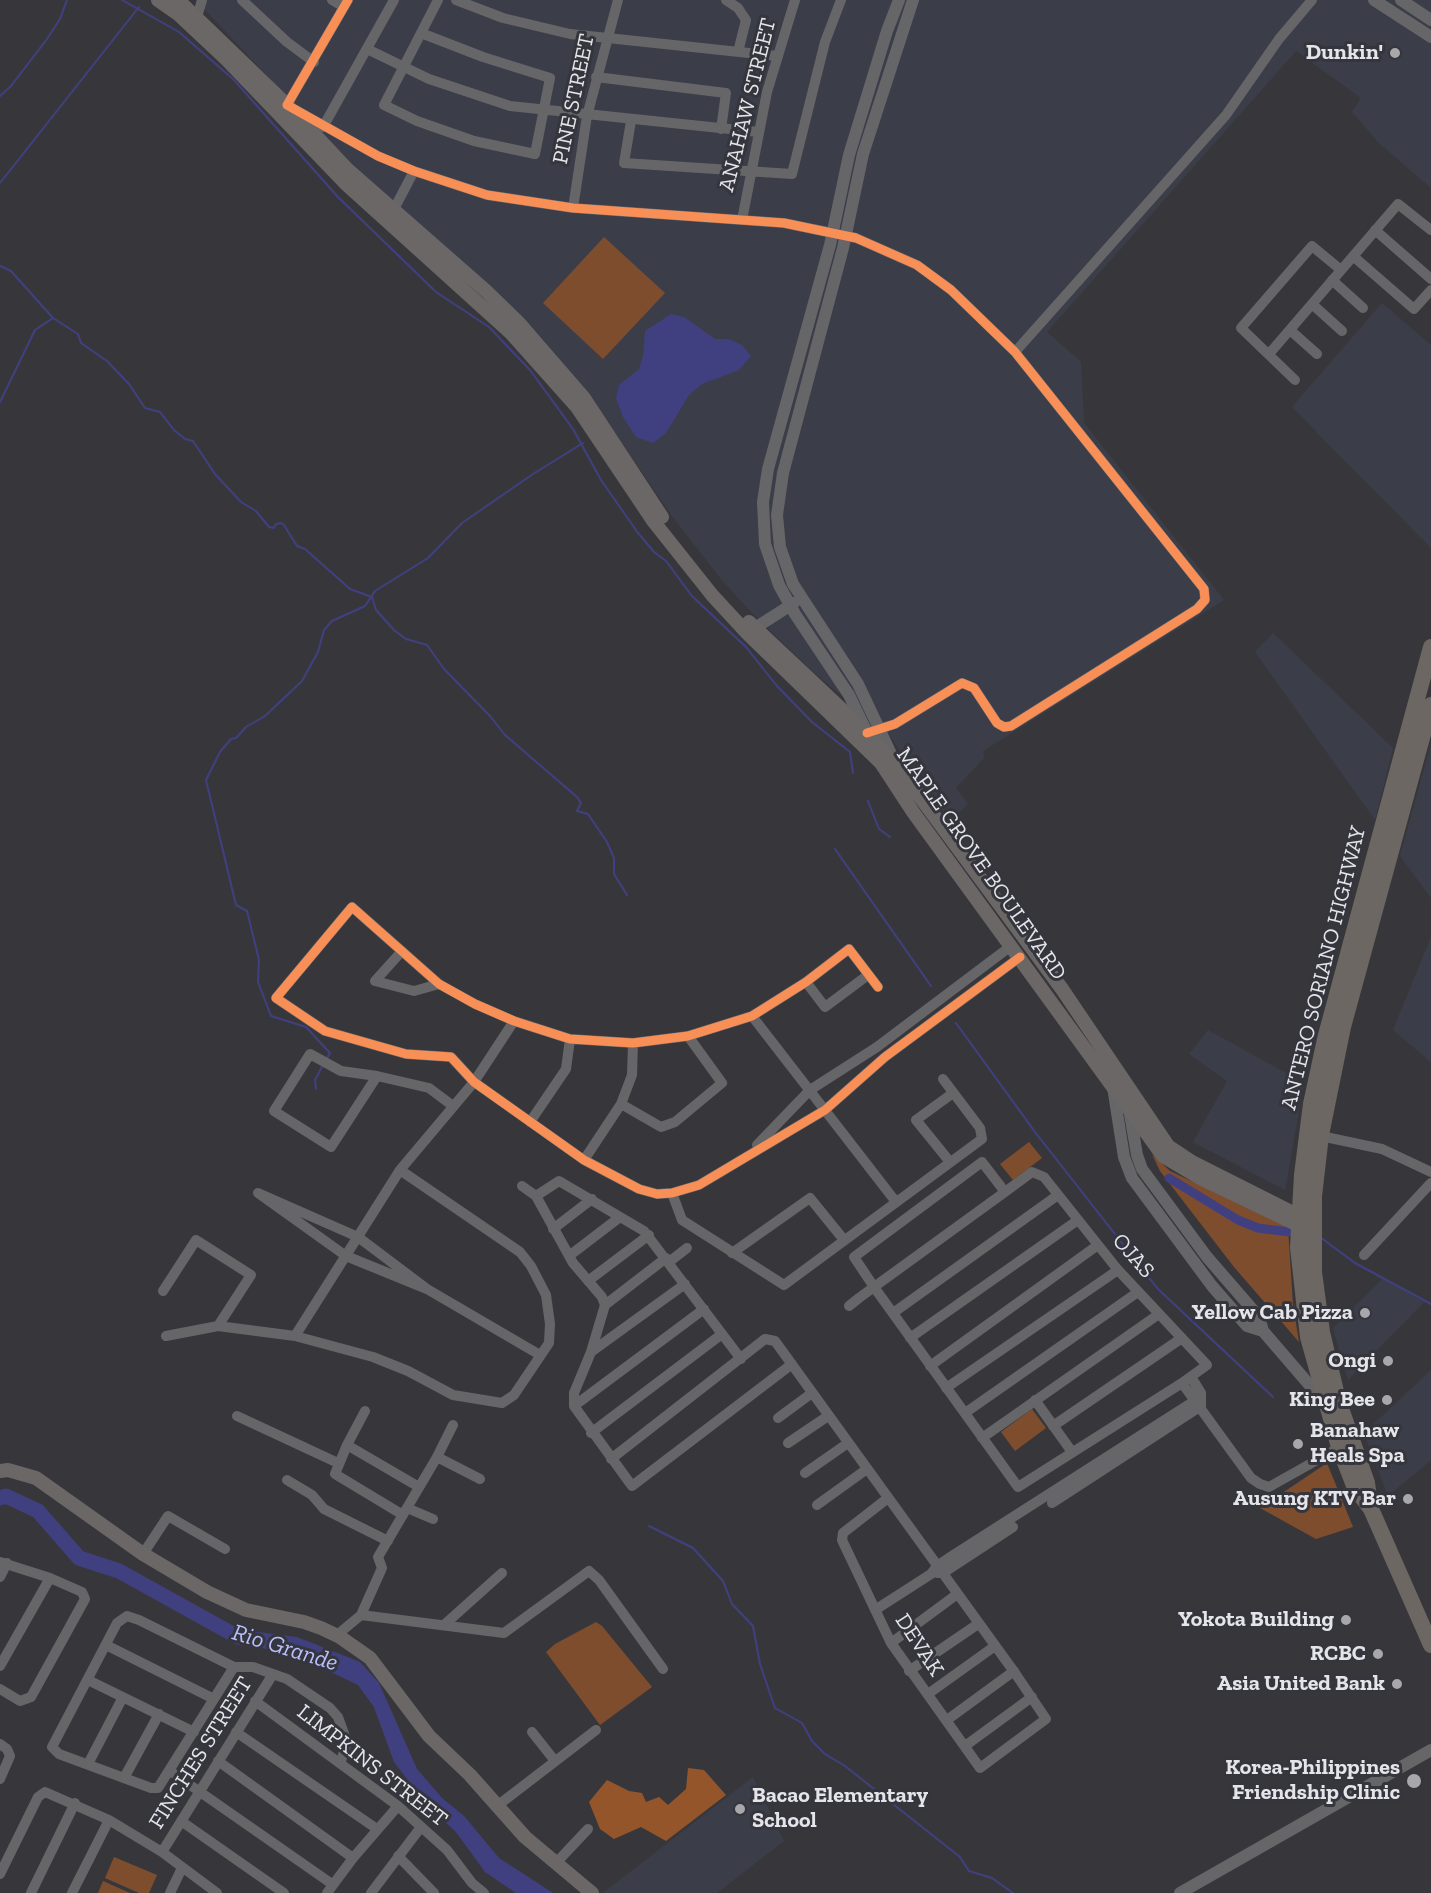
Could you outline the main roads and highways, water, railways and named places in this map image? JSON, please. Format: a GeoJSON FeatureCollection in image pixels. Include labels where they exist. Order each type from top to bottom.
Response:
{"type":"FeatureCollection","features":[{"type":"Feature","properties":{"kind":"main road","name":"MAPLE GROVE BOULEVARD"},"geometry":{"type":"LineString","coordinates":[[158,0],[183,18],[226,59],[345,183],[512,333],[577,407],[654,522],[712,595],[747,633],[882,763],[913,812],[1011,946],[1118,1083]]}},
{"type":"Feature","properties":{"kind":"main road","name":"MAPLE GROVE BOULEVARD"},"geometry":{"type":"LineString","coordinates":[[178,0],[287,105],[347,169],[486,291],[584,398],[666,525],[716,586],[755,628],[874,731],[898,767],[1062,989],[1118,1083]]}},
{"type":"Feature","properties":{"kind":"main road","name":"ANTERO SORIANO HIGHWAY"},"geometry":{"type":"LineString","coordinates":[[1429,1634],[1371,1509],[1367,1483],[1325,1404],[1304,1312],[1303,1221],[1326,1035],[1431,647]]}},
{"type":"Feature","properties":{"kind":"main road","name":"ANTERO SORIANO HIGHWAY"},"geometry":{"type":"LineString","coordinates":[[1314,1134],[1431,705]]}},
{"type":"Feature","properties":{"kind":"main road"},"geometry":{"type":"LineString","coordinates":[[1118,1083],[1129,1107],[1160,1153],[1171,1163],[1303,1221]]}},
{"type":"Feature","properties":{"kind":"main road"},"geometry":{"type":"LineString","coordinates":[[1118,1083],[1173,1151],[1303,1221]]}},
{"type":"Feature","properties":{"kind":"main road","name":"ANTERO SORIANO HIGHWAY"},"geometry":{"type":"LineString","coordinates":[[1303,1221],[1322,1332],[1345,1444]]}},
{"type":"Feature","properties":{"kind":"main road"},"geometry":{"type":"LineString","coordinates":[[0,1471],[8,1470],[36,1478],[143,1554],[207,1592],[246,1610],[304,1622],[337,1635],[370,1658],[429,1736],[525,1837],[592,1893]]}},
{"type":"Feature","properties":{"kind":"water"},"geometry":{"type":"Polygon","coordinates":[[[671,314],[684,317],[715,339],[728,339],[742,345],[751,356],[739,370],[702,384],[689,395],[666,433],[653,443],[636,437],[623,417],[616,398],[619,385],[639,369],[643,356],[645,331],[671,314]]]}},
{"type":"Feature","properties":{"kind":"water"},"geometry":{"type":"Polygon","coordinates":[[[258,1632],[297,1637],[360,1662],[379,1683],[417,1769],[442,1798],[464,1816],[499,1858],[553,1893],[516,1893],[485,1872],[456,1832],[427,1805],[394,1762],[374,1707],[358,1685],[304,1659],[251,1645],[238,1637],[258,1632]]]}},
{"type":"Feature","properties":{"kind":"waterway"},"geometry":{"type":"LineString","coordinates":[[0,96],[11,86],[47,39],[60,19],[67,0]]}},
{"type":"Feature","properties":{"kind":"waterway"},"geometry":{"type":"LineString","coordinates":[[122,0],[179,32],[234,80],[338,197],[436,292],[489,327],[530,370],[573,429],[601,480],[638,533],[654,552],[666,561],[692,596],[746,647],[777,686],[812,722],[850,752],[853,773]]}},
{"type":"Feature","properties":{"kind":"waterway"},"geometry":{"type":"LineString","coordinates":[[0,183],[139,7]]}},
{"type":"Feature","properties":{"kind":"waterway"},"geometry":{"type":"LineString","coordinates":[[0,266],[11,271],[53,318],[78,334],[81,343],[107,361],[129,384],[145,408],[160,412],[174,430],[185,439],[193,441],[215,474],[241,502],[256,511],[269,527],[274,528],[276,524],[281,523],[284,525],[297,546],[305,549],[350,589],[372,597],[376,610],[395,631],[406,639],[427,645],[444,669],[490,716],[505,735],[577,797],[581,803],[577,811],[588,814],[607,842],[614,858],[614,874],[627,895]]}},
{"type":"Feature","properties":{"kind":"waterway"},"geometry":{"type":"LineString","coordinates":[[0,402],[35,330],[53,318]]}},
{"type":"Feature","properties":{"kind":"waterway"},"geometry":{"type":"LineString","coordinates":[[326,1060],[330,1053],[306,1027],[271,1016],[258,982],[259,960],[247,911],[236,905],[206,780],[220,752],[231,739],[236,738],[246,727],[265,716],[302,681],[318,652],[324,630],[332,621],[365,606],[375,591],[428,558],[462,523],[583,443]]}},
{"type":"Feature","properties":{"kind":"waterway"},"geometry":{"type":"LineString","coordinates":[[868,801],[879,829],[890,837]]}},
{"type":"Feature","properties":{"kind":"waterway"},"geometry":{"type":"LineString","coordinates":[[835,849],[931,986]]}},
{"type":"Feature","properties":{"kind":"waterway"},"geometry":{"type":"LineString","coordinates":[[956,1023],[1035,1132],[1158,1289],[1273,1397]]}},
{"type":"Feature","properties":{"kind":"waterway"},"geometry":{"type":"LineString","coordinates":[[316,1089],[315,1080],[323,1065]]}},
{"type":"Feature","properties":{"kind":"waterway"},"geometry":{"type":"LineString","coordinates":[[1169,1178],[1238,1220],[1258,1228],[1290,1232]]}},
{"type":"Feature","properties":{"kind":"waterway"},"geometry":{"type":"LineString","coordinates":[[1320,1237],[1355,1263],[1431,1304]]}},
{"type":"Feature","properties":{"kind":"waterway","name":"Rio Grande"},"geometry":{"type":"LineString","coordinates":[[0,1498],[6,1496],[38,1511],[79,1558],[119,1571],[238,1637],[255,1640]]}},
{"type":"Feature","properties":{"kind":"waterway"},"geometry":{"type":"LineString","coordinates":[[649,1526],[693,1548],[723,1581],[732,1604],[753,1626],[760,1664],[775,1708],[802,1723],[812,1741],[825,1754],[845,1766],[960,1857],[969,1871],[992,1878],[1013,1893]]}},
{"type":"Feature","properties":{"kind":"place","name":"Dunkin'"},"geometry":{"type":"Point","coordinates":[1395,53]}},
{"type":"Feature","properties":{"kind":"place","name":"Yellow Cab Pizza"},"geometry":{"type":"Point","coordinates":[1365,1313]}},
{"type":"Feature","properties":{"kind":"place","name":"Ongi"},"geometry":{"type":"Point","coordinates":[1388,1361]}},
{"type":"Feature","properties":{"kind":"place","name":"King Bee"},"geometry":{"type":"Point","coordinates":[1387,1400]}},
{"type":"Feature","properties":{"kind":"place","name":"Banahaw Heals Spa"},"geometry":{"type":"Point","coordinates":[1298,1444]}},
{"type":"Feature","properties":{"kind":"place","name":"Ausung KTV Bar"},"geometry":{"type":"Point","coordinates":[1408,1499]}},
{"type":"Feature","properties":{"kind":"place","name":"Yokota Building"},"geometry":{"type":"Point","coordinates":[1346,1620]}},
{"type":"Feature","properties":{"kind":"place","name":"RCBC"},"geometry":{"type":"Point","coordinates":[1378,1654]}},
{"type":"Feature","properties":{"kind":"place","name":"Asia United Bank"},"geometry":{"type":"Point","coordinates":[1397,1684]}},
{"type":"Feature","properties":{"kind":"place","name":"Korea-Philippines Friendship Clinic"},"geometry":{"type":"Point","coordinates":[1414,1781]}},
{"type":"Feature","properties":{"kind":"place","name":"Bacao Elementary School"},"geometry":{"type":"Point","coordinates":[740,1809]}}]}
